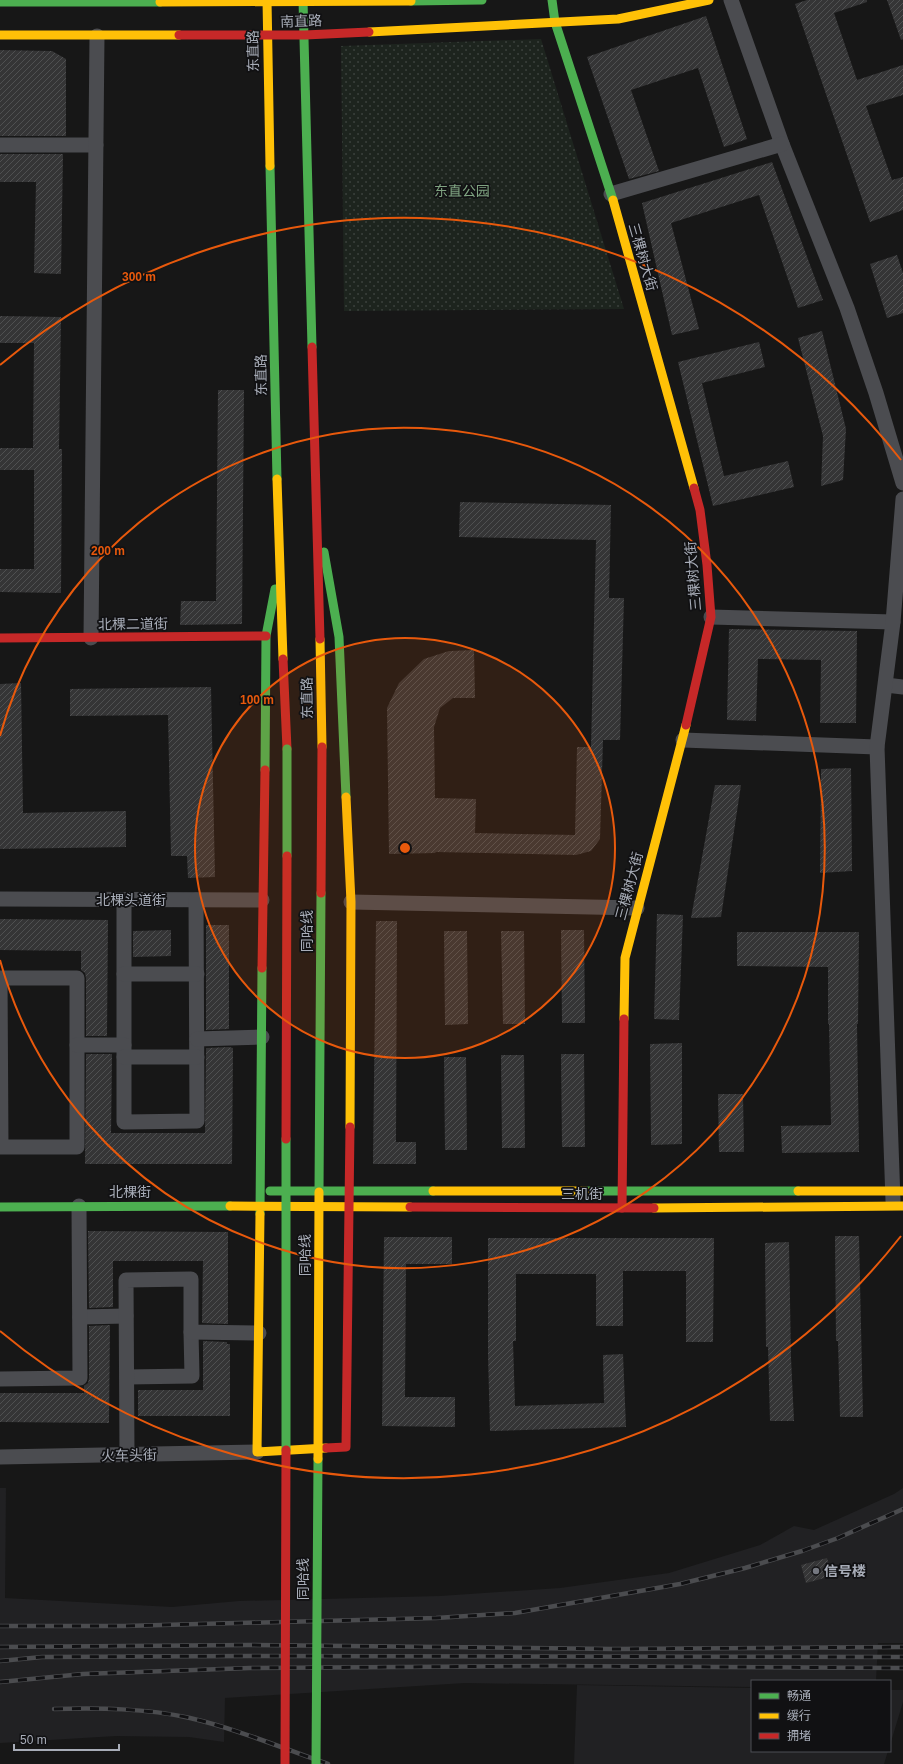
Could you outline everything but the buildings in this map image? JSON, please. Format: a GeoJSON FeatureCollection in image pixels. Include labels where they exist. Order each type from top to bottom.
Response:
{"type":"FeatureCollection","features":[{"type":"Feature","properties":{"kind":"main road","name":"东直路"},"geometry":{"type":"LineString","coordinates":[[267,0],[279,570],[287,749]]}},
{"type":"Feature","properties":{"kind":"main road","name":"东直路"},"geometry":{"type":"LineString","coordinates":[[303,0],[322,747]]}},
{"type":"Feature","properties":{"kind":"main road"},"geometry":{"type":"LineString","coordinates":[[0,2],[360,2],[482,0]]}},
{"type":"Feature","properties":{"kind":"main road","name":"三棵树大街"},"geometry":{"type":"LineString","coordinates":[[552,0],[555,22],[611,194],[700,510],[707,565],[711,617],[683,740],[624,958],[622,1208]]}},
{"type":"Feature","properties":{"kind":"main road"},"geometry":{"type":"LineString","coordinates":[[555,22],[618,19],[709,0]]}},
{"type":"Feature","properties":{"kind":"main road"},"geometry":{"type":"LineString","coordinates":[[555,22],[598,11]]}},
{"type":"Feature","properties":{"kind":"main road","name":"南直路"},"geometry":{"type":"LineString","coordinates":[[0,35],[267,36],[555,22]]}},
{"type":"Feature","properties":{"kind":"main road"},"geometry":{"type":"LineString","coordinates":[[279,570],[266,636],[257,1452],[346,1447],[350,1207],[351,902],[339,637],[317,512]]}},
{"type":"Feature","properties":{"kind":"main road","name":"北棵二道街"},"geometry":{"type":"LineString","coordinates":[[0,638],[266,636]]}},
{"type":"Feature","properties":{"kind":"main road","name":"同哈线"},"geometry":{"type":"LineString","coordinates":[[316,1764],[322,747]]}},
{"type":"Feature","properties":{"kind":"main road","name":"同哈线"},"geometry":{"type":"LineString","coordinates":[[285,1764],[287,749]]}},
{"type":"Feature","properties":{"kind":"main road","name":"三机街"},"geometry":{"type":"LineString","coordinates":[[261,1191],[898,1191]]}},
{"type":"Feature","properties":{"kind":"main road","name":"三机街"},"geometry":{"type":"LineString","coordinates":[[260,1206],[622,1208],[898,1206]]}},
{"type":"Feature","properties":{"kind":"main road","name":"北棵街"},"geometry":{"type":"LineString","coordinates":[[0,1207],[260,1206]]}},
{"type":"Feature","properties":{"kind":"street"},"geometry":{"type":"LineString","coordinates":[[731,0],[782,144],[847,308],[876,393],[903,483]]}},
{"type":"Feature","properties":{"kind":"street"},"geometry":{"type":"LineString","coordinates":[[91,638],[97,36]]}},
{"type":"Feature","properties":{"kind":"street"},"geometry":{"type":"LineString","coordinates":[[611,194],[782,144]]}},
{"type":"Feature","properties":{"kind":"street"},"geometry":{"type":"LineString","coordinates":[[0,145],[96,146]]}},
{"type":"Feature","properties":{"kind":"street"},"geometry":{"type":"LineString","coordinates":[[898,1206],[877,747],[893,622],[903,499]]}},
{"type":"Feature","properties":{"kind":"street"},"geometry":{"type":"LineString","coordinates":[[711,617],[893,622]]}},
{"type":"Feature","properties":{"kind":"street"},"geometry":{"type":"LineString","coordinates":[[886,685],[903,688]]}},
{"type":"Feature","properties":{"kind":"street"},"geometry":{"type":"LineString","coordinates":[[683,740],[877,747]]}},
{"type":"Feature","properties":{"kind":"street","name":"北棵头道街"},"geometry":{"type":"LineString","coordinates":[[0,900],[262,900]]}},
{"type":"Feature","properties":{"kind":"street"},"geometry":{"type":"LineString","coordinates":[[124,900],[124,1122],[197,1121],[196,900]]}},
{"type":"Feature","properties":{"kind":"street"},"geometry":{"type":"LineString","coordinates":[[351,902],[637,908]]}},
{"type":"Feature","properties":{"kind":"street"},"geometry":{"type":"LineString","coordinates":[[124,974],[197,974]]}},
{"type":"Feature","properties":{"kind":"street"},"geometry":{"type":"LineString","coordinates":[[0,978],[77,978],[77,1045],[77,1147],[0,1147],[0,978]]}},
{"type":"Feature","properties":{"kind":"street"},"geometry":{"type":"LineString","coordinates":[[197,1039],[262,1037]]}},
{"type":"Feature","properties":{"kind":"street"},"geometry":{"type":"LineString","coordinates":[[77,1045],[124,1051],[197,1057]]}},
{"type":"Feature","properties":{"kind":"street"},"geometry":{"type":"LineString","coordinates":[[0,1379],[80,1378],[79,1206]]}},
{"type":"Feature","properties":{"kind":"street"},"geometry":{"type":"LineString","coordinates":[[127,1378],[192,1376],[191,1280],[126,1280],[127,1455]]}},
{"type":"Feature","properties":{"kind":"street"},"geometry":{"type":"LineString","coordinates":[[80,1317],[126,1316]]}},
{"type":"Feature","properties":{"kind":"street"},"geometry":{"type":"LineString","coordinates":[[191,1332],[259,1332]]}},
{"type":"Feature","properties":{"kind":"street","name":"火车头街"},"geometry":{"type":"LineString","coordinates":[[0,1457],[257,1452]]}},
{"type":"Feature","properties":{"kind":"shaded area"},"geometry":{"type":"Polygon","coordinates":[[[0,1488],[6,1488],[5,1598],[172,1607],[239,1601],[440,1596],[560,1588],[669,1573],[760,1545],[794,1526],[814,1530],[894,1494],[903,1488],[903,1643],[878,1643],[876,1680],[751,1680],[751,1687],[465,1683],[225,1698],[224,1742],[189,1737],[116,1736],[0,1743],[0,1488]]]}},
{"type":"Feature","properties":{"kind":"shaded area"},"geometry":{"type":"Polygon","coordinates":[[[577,1685],[751,1688],[751,1752],[888,1752],[884,1764],[574,1764],[577,1685]]]}},
{"type":"Feature","properties":{"kind":"shaded area"},"geometry":{"type":"Polygon","coordinates":[[[891,1690],[903,1690],[903,1702],[891,1742],[891,1690]]]}},
{"type":"Feature","properties":{"kind":"green space","name":"东直公园"},"geometry":{"type":"Polygon","coordinates":[[[541,39],[624,309],[344,311],[341,46],[541,39]]]}},
{"type":"Feature","properties":{"kind":"railway"},"geometry":{"type":"LineString","coordinates":[[0,1626],[124,1626],[436,1618],[515,1613],[680,1584],[745,1568],[802,1551],[838,1538],[903,1509]]}},
{"type":"Feature","properties":{"kind":"railway"},"geometry":{"type":"LineString","coordinates":[[0,1647],[249,1645],[613,1649],[903,1647]]}},
{"type":"Feature","properties":{"kind":"railway"},"geometry":{"type":"LineString","coordinates":[[0,1661],[42,1657],[250,1656],[903,1657]]}},
{"type":"Feature","properties":{"kind":"railway"},"geometry":{"type":"LineString","coordinates":[[0,1682],[83,1674],[250,1668],[553,1666],[903,1668]]}},
{"type":"Feature","properties":{"kind":"railway"},"geometry":{"type":"LineString","coordinates":[[54,1709],[139,1710],[190,1718],[242,1733],[328,1764]]}},
{"type":"Feature","properties":{"kind":"traffic: fast"},"geometry":{"type":"LineString","coordinates":[[303,0],[312,347]]}},
{"type":"Feature","properties":{"kind":"traffic: fast"},"geometry":{"type":"LineString","coordinates":[[411,1],[482,0]]}},
{"type":"Feature","properties":{"kind":"traffic: fast"},"geometry":{"type":"LineString","coordinates":[[552,0],[555,22],[613,200]]}},
{"type":"Feature","properties":{"kind":"traffic: fast"},"geometry":{"type":"LineString","coordinates":[[0,2],[160,2]]}},
{"type":"Feature","properties":{"kind":"traffic: fast"},"geometry":{"type":"LineString","coordinates":[[270,166],[277,479]]}},
{"type":"Feature","properties":{"kind":"traffic: fast"},"geometry":{"type":"LineString","coordinates":[[324,552],[339,637],[346,797]]}},
{"type":"Feature","properties":{"kind":"traffic: fast"},"geometry":{"type":"LineString","coordinates":[[265,770],[266,636],[275,589]]}},
{"type":"Feature","properties":{"kind":"traffic: fast"},"geometry":{"type":"LineString","coordinates":[[287,749],[287,856]]}},
{"type":"Feature","properties":{"kind":"traffic: fast"},"geometry":{"type":"LineString","coordinates":[[319,1192],[321,893]]}},
{"type":"Feature","properties":{"kind":"traffic: fast"},"geometry":{"type":"LineString","coordinates":[[260,1214],[262,968]]}},
{"type":"Feature","properties":{"kind":"traffic: fast"},"geometry":{"type":"LineString","coordinates":[[286,1139],[286,1450]]}},
{"type":"Feature","properties":{"kind":"traffic: fast"},"geometry":{"type":"LineString","coordinates":[[270,1191],[433,1191]]}},
{"type":"Feature","properties":{"kind":"traffic: fast"},"geometry":{"type":"LineString","coordinates":[[585,1191],[798,1191]]}},
{"type":"Feature","properties":{"kind":"traffic: fast"},"geometry":{"type":"LineString","coordinates":[[0,1207],[230,1206]]}},
{"type":"Feature","properties":{"kind":"traffic: fast"},"geometry":{"type":"LineString","coordinates":[[316,1764],[318,1459]]}},
{"type":"Feature","properties":{"kind":"traffic: slow"},"geometry":{"type":"LineString","coordinates":[[267,0],[270,166]]}},
{"type":"Feature","properties":{"kind":"traffic: slow"},"geometry":{"type":"LineString","coordinates":[[369,32],[618,19],[709,0]]}},
{"type":"Feature","properties":{"kind":"traffic: slow"},"geometry":{"type":"LineString","coordinates":[[160,2],[411,1]]}},
{"type":"Feature","properties":{"kind":"traffic: slow"},"geometry":{"type":"LineString","coordinates":[[0,35],[179,35]]}},
{"type":"Feature","properties":{"kind":"traffic: slow"},"geometry":{"type":"LineString","coordinates":[[613,200],[694,488]]}},
{"type":"Feature","properties":{"kind":"traffic: slow"},"geometry":{"type":"LineString","coordinates":[[277,479],[283,659]]}},
{"type":"Feature","properties":{"kind":"traffic: slow"},"geometry":{"type":"LineString","coordinates":[[320,639],[322,747]]}},
{"type":"Feature","properties":{"kind":"traffic: slow"},"geometry":{"type":"LineString","coordinates":[[624,1019],[625,958],[686,725]]}},
{"type":"Feature","properties":{"kind":"traffic: slow"},"geometry":{"type":"LineString","coordinates":[[346,797],[351,902],[350,1127]]}},
{"type":"Feature","properties":{"kind":"traffic: slow"},"geometry":{"type":"LineString","coordinates":[[433,1191],[585,1191]]}},
{"type":"Feature","properties":{"kind":"traffic: slow"},"geometry":{"type":"LineString","coordinates":[[798,1191],[903,1191]]}},
{"type":"Feature","properties":{"kind":"traffic: slow"},"geometry":{"type":"LineString","coordinates":[[318,1459],[319,1192]]}},
{"type":"Feature","properties":{"kind":"traffic: slow"},"geometry":{"type":"LineString","coordinates":[[230,1206],[410,1207]]}},
{"type":"Feature","properties":{"kind":"traffic: slow"},"geometry":{"type":"LineString","coordinates":[[654,1208],[903,1206]]}},
{"type":"Feature","properties":{"kind":"traffic: slow"},"geometry":{"type":"LineString","coordinates":[[260,1214],[257,1452],[326,1448]]}},
{"type":"Feature","properties":{"kind":"traffic: jam"},"geometry":{"type":"LineString","coordinates":[[179,35],[305,35],[369,32]]}},
{"type":"Feature","properties":{"kind":"traffic: jam"},"geometry":{"type":"LineString","coordinates":[[312,347],[320,639]]}},
{"type":"Feature","properties":{"kind":"traffic: jam"},"geometry":{"type":"LineString","coordinates":[[686,725],[711,617],[707,565],[700,510],[694,488]]}},
{"type":"Feature","properties":{"kind":"traffic: jam"},"geometry":{"type":"LineString","coordinates":[[0,638],[266,636]]}},
{"type":"Feature","properties":{"kind":"traffic: jam"},"geometry":{"type":"LineString","coordinates":[[283,659],[287,749]]}},
{"type":"Feature","properties":{"kind":"traffic: jam"},"geometry":{"type":"LineString","coordinates":[[321,893],[322,747]]}},
{"type":"Feature","properties":{"kind":"traffic: jam"},"geometry":{"type":"LineString","coordinates":[[262,968],[265,770]]}},
{"type":"Feature","properties":{"kind":"traffic: jam"},"geometry":{"type":"LineString","coordinates":[[286,1139],[287,856]]}},
{"type":"Feature","properties":{"kind":"traffic: jam"},"geometry":{"type":"LineString","coordinates":[[622,1208],[624,1019]]}},
{"type":"Feature","properties":{"kind":"traffic: jam"},"geometry":{"type":"LineString","coordinates":[[326,1448],[346,1447],[350,1127]]}},
{"type":"Feature","properties":{"kind":"traffic: jam"},"geometry":{"type":"LineString","coordinates":[[410,1207],[654,1208]]}},
{"type":"Feature","properties":{"kind":"traffic: jam"},"geometry":{"type":"LineString","coordinates":[[285,1764],[286,1450]]}},
{"type":"Feature","properties":{"kind":"place","name":"信号楼"},"geometry":{"type":"Point","coordinates":[816,1571]}}]}
